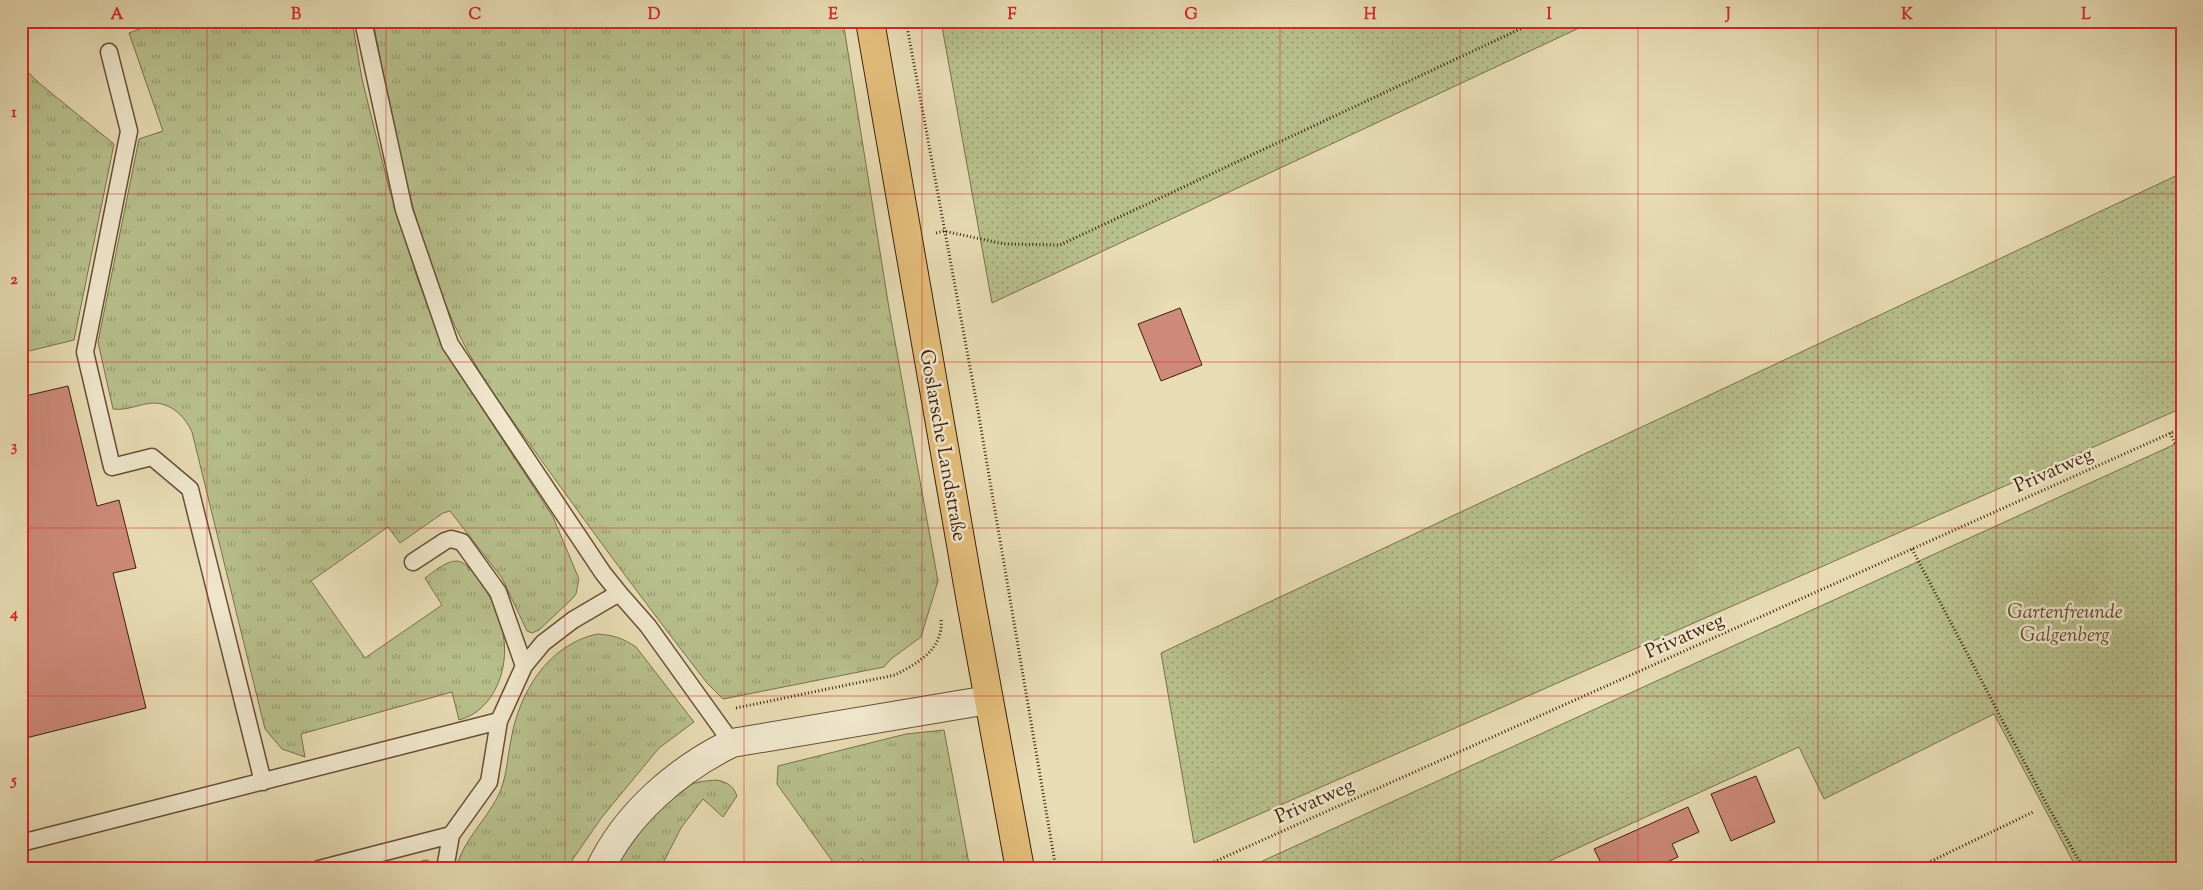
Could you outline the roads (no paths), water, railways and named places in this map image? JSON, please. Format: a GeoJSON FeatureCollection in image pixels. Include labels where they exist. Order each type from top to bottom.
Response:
{"type":"FeatureCollection","features":[{"type":"Feature","properties":{"kind":"main road","name":"Goslarsche Landstraße"},"geometry":{"type":"LineString","coordinates":[[870,21],[988,700],[1020,869]]}},
{"type":"Feature","properties":{"kind":"street"},"geometry":{"type":"LineString","coordinates":[[600,869],[614,845],[661,791],[695,763],[732,743],[988,700]]}},
{"type":"Feature","properties":{"kind":"lane"},"geometry":{"type":"LineString","coordinates":[[363,21],[404,210],[450,344],[592,557],[619,593],[648,626],[732,743]]}},
{"type":"Feature","properties":{"kind":"lane"},"geometry":{"type":"LineString","coordinates":[[109,52],[129,132],[85,352],[112,467],[152,456],[190,489],[263,782]]}},
{"type":"Feature","properties":{"kind":"lane"},"geometry":{"type":"LineString","coordinates":[[413,562],[445,541],[452,539],[462,542],[498,592],[524,666]]}},
{"type":"Feature","properties":{"kind":"lane"},"geometry":{"type":"LineString","coordinates":[[445,869],[451,835],[488,782],[499,721],[524,666],[543,643],[573,620],[619,593]]}},
{"type":"Feature","properties":{"kind":"lane"},"geometry":{"type":"LineString","coordinates":[[21,843],[499,721]]}},
{"type":"Feature","properties":{"kind":"lane"},"geometry":{"type":"LineString","coordinates":[[318,869],[451,835]]}},
{"type":"Feature","properties":{"kind":"park label","name":"Gartenfreunde Galgenberg"},"geometry":{"type":"Point","coordinates":[2065,622]}}]}
